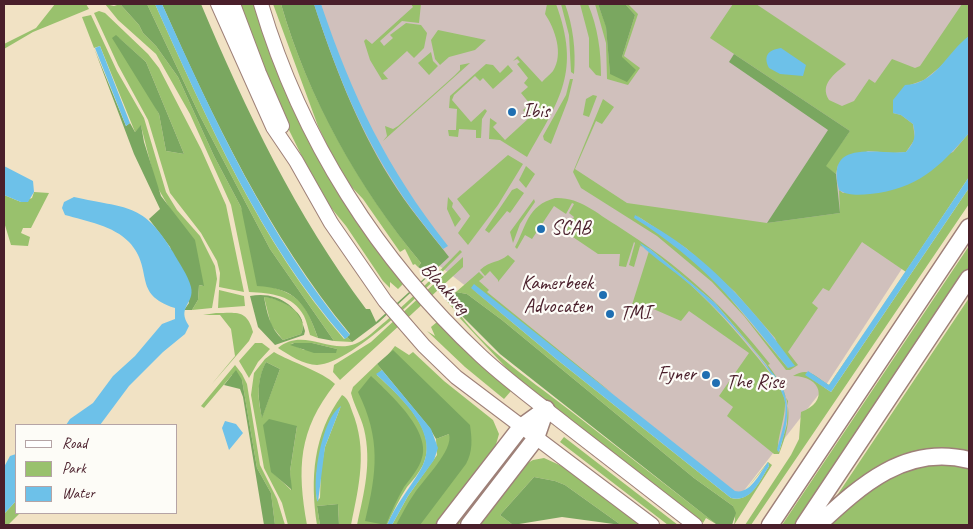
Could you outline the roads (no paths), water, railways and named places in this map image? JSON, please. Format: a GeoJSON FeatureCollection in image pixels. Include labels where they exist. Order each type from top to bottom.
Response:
{"type":"FeatureCollection","features":[{"type":"Feature","properties":{"kind":"highway"},"geometry":{"type":"LineString","coordinates":[[770,525],[969,227]]}},
{"type":"Feature","properties":{"kind":"highway"},"geometry":{"type":"LineString","coordinates":[[804,525],[969,278]]}},
{"type":"Feature","properties":{"kind":"highway"},"geometry":{"type":"LineString","coordinates":[[445,525],[521,427],[546,410]]}},
{"type":"Feature","properties":{"kind":"highway"},"geometry":{"type":"LineString","coordinates":[[468,525],[536,438],[546,410]]}},
{"type":"Feature","properties":{"kind":"highway"},"geometry":{"type":"LineString","coordinates":[[818,525],[858,489],[879,474],[896,466],[927,457],[969,460]]}},
{"type":"Feature","properties":{"kind":"main road"},"geometry":{"type":"LineString","coordinates":[[218,4],[273,127],[296,161],[330,223],[384,302],[418,340],[456,377],[652,525]]}},
{"type":"Feature","properties":{"kind":"main road"},"geometry":{"type":"LineString","coordinates":[[233,4],[256,66],[296,161]]}},
{"type":"Feature","properties":{"kind":"main road","name":"Blaakweg"},"geometry":{"type":"LineString","coordinates":[[261,4],[287,78],[325,158],[351,202],[409,280],[442,317],[488,363],[694,525]]}},
{"type":"Feature","properties":{"kind":"water"},"geometry":{"type":"Polygon","coordinates":[[[155,4],[162,4],[223,133],[268,218],[293,258],[350,335],[345,339],[287,262],[261,221],[216,135],[155,4]]]}},
{"type":"Feature","properties":{"kind":"water"},"geometry":{"type":"Polygon","coordinates":[[[314,4],[321,4],[346,70],[373,131],[406,188],[448,246],[443,249],[403,196],[367,137],[338,72],[314,4]]]}},
{"type":"Feature","properties":{"kind":"water"},"geometry":{"type":"Polygon","coordinates":[[[969,36],[969,133],[937,166],[914,182],[887,191],[870,194],[850,194],[839,190],[837,174],[839,163],[846,156],[868,152],[906,152],[914,139],[913,124],[901,115],[893,113],[893,100],[905,85],[916,84],[933,73],[961,42],[969,36]]]}},
{"type":"Feature","properties":{"kind":"water"},"geometry":{"type":"Polygon","coordinates":[[[100,46],[130,123],[126,126],[95,48],[100,46]]]}},
{"type":"Feature","properties":{"kind":"water"},"geometry":{"type":"Polygon","coordinates":[[[781,48],[806,65],[803,76],[780,74],[769,68],[767,64],[768,54],[773,50],[781,48]]]}},
{"type":"Feature","properties":{"kind":"water"},"geometry":{"type":"Polygon","coordinates":[[[4,166],[33,181],[34,192],[28,202],[21,202],[4,195],[4,166]]]}},
{"type":"Feature","properties":{"kind":"water"},"geometry":{"type":"Polygon","coordinates":[[[969,177],[969,188],[831,392],[805,375],[808,371],[829,385],[969,177]]]}},
{"type":"Feature","properties":{"kind":"water"},"geometry":{"type":"Polygon","coordinates":[[[74,197],[121,206],[142,216],[152,224],[173,252],[188,278],[192,293],[184,314],[189,326],[185,334],[163,352],[129,386],[101,424],[67,424],[70,419],[93,403],[113,376],[135,356],[162,324],[175,319],[175,308],[153,296],[145,280],[137,252],[123,236],[108,228],[65,215],[62,208],[64,202],[74,197]]]}},
{"type":"Feature","properties":{"kind":"water"},"geometry":{"type":"Polygon","coordinates":[[[635,215],[681,244],[717,275],[771,334],[795,366],[788,368],[753,324],[700,268],[658,234],[634,218],[635,215]]]}},
{"type":"Feature","properties":{"kind":"water"},"geometry":{"type":"Polygon","coordinates":[[[640,243],[650,249],[715,303],[780,382],[786,400],[787,417],[779,452],[777,450],[786,411],[784,398],[768,369],[740,334],[708,301],[640,243]]]}},
{"type":"Feature","properties":{"kind":"water"},"geometry":{"type":"Polygon","coordinates":[[[474,284],[735,491],[745,490],[750,486],[768,462],[769,466],[759,484],[745,497],[731,498],[555,358],[471,288],[474,284]]]}},
{"type":"Feature","properties":{"kind":"water"},"geometry":{"type":"Polygon","coordinates":[[[382,370],[431,429],[438,448],[434,460],[408,496],[392,525],[387,525],[421,469],[426,456],[426,442],[422,429],[415,417],[396,393],[376,374],[382,370]]]}},
{"type":"Feature","properties":{"kind":"water"},"geometry":{"type":"Polygon","coordinates":[[[341,406],[325,447],[318,502],[316,480],[320,451],[328,423],[341,406]]]}},
{"type":"Feature","properties":{"kind":"water"},"geometry":{"type":"Polygon","coordinates":[[[225,421],[236,424],[243,433],[229,450],[222,428],[225,421]]]}},
{"type":"Feature","properties":{"kind":"water"},"geometry":{"type":"Polygon","coordinates":[[[15,454],[15,502],[4,514],[4,467],[10,456],[15,454]]]}},
{"type":"Feature","properties":{"kind":"place","name":"Ibis"},"geometry":{"type":"Point","coordinates":[512,112]}},
{"type":"Feature","properties":{"kind":"place","name":"SCAB"},"geometry":{"type":"Point","coordinates":[541,229]}},
{"type":"Feature","properties":{"kind":"place","name":"Kamerbeek Advocaten"},"geometry":{"type":"Point","coordinates":[603,295]}},
{"type":"Feature","properties":{"kind":"place","name":"TMI"},"geometry":{"type":"Point","coordinates":[610,314]}},
{"type":"Feature","properties":{"kind":"place","name":"Fyner"},"geometry":{"type":"Point","coordinates":[706,375]}},
{"type":"Feature","properties":{"kind":"place","name":"The Rise"},"geometry":{"type":"Point","coordinates":[716,383]}}]}
